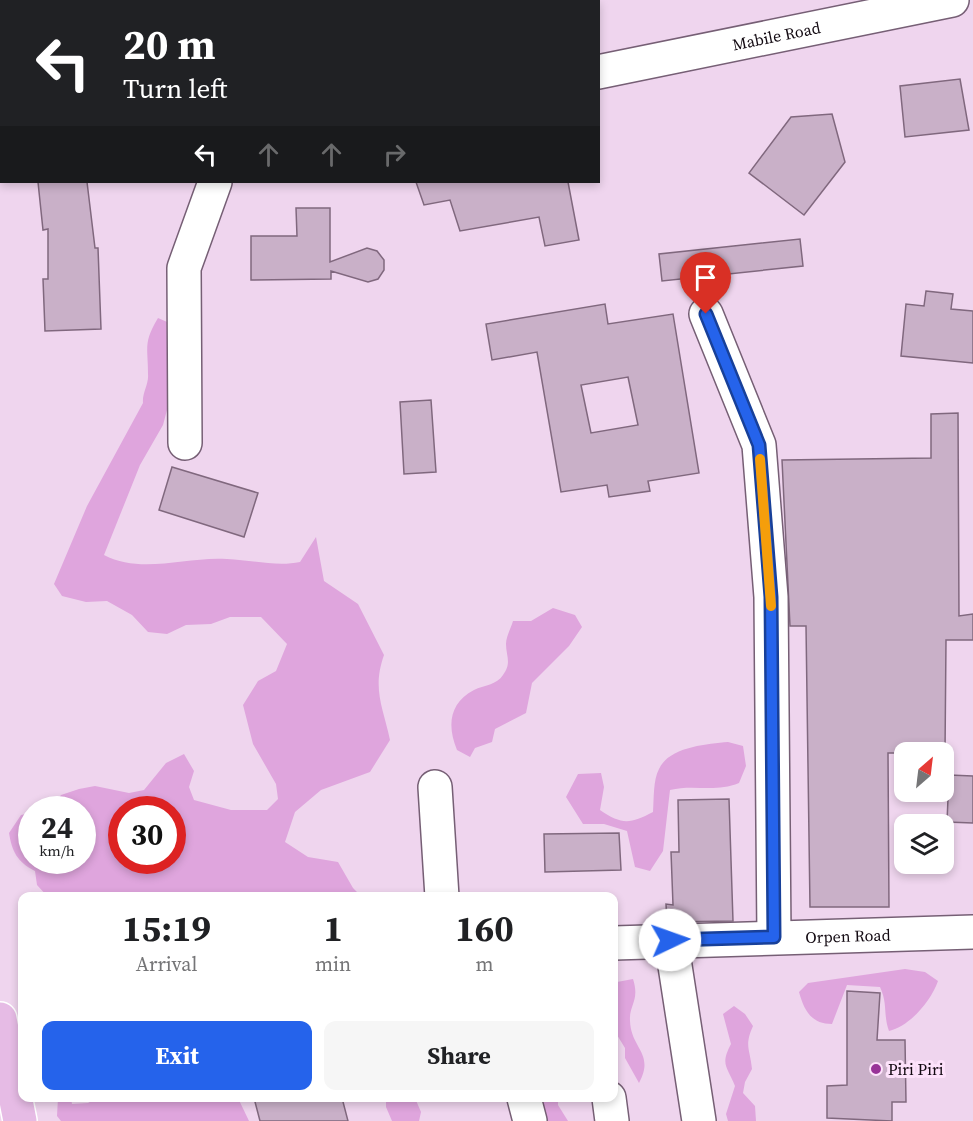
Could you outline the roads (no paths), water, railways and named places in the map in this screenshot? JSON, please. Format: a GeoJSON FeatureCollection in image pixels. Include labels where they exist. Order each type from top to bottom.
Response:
{"type":"FeatureCollection","features":[{"type":"Feature","properties":{"kind":"main road"},"geometry":{"type":"LineString","coordinates":[[0,1019],[20,1121]]}},
{"type":"Feature","properties":{"kind":"street","name":"Mabile Road"},"geometry":{"type":"LineString","coordinates":[[600,72],[952,0]]}},
{"type":"Feature","properties":{"kind":"street"},"geometry":{"type":"LineString","coordinates":[[184,443],[184,268],[215,183]]}},
{"type":"Feature","properties":{"kind":"street"},"geometry":{"type":"LineString","coordinates":[[706,314],[759,445],[771,597],[774,937]]}},
{"type":"Feature","properties":{"kind":"street"},"geometry":{"type":"LineString","coordinates":[[435,787],[442,892]]}},
{"type":"Feature","properties":{"kind":"street","name":"Orpen Road"},"geometry":{"type":"LineString","coordinates":[[618,943],[973,932]]}},
{"type":"Feature","properties":{"kind":"street"},"geometry":{"type":"LineString","coordinates":[[670,940],[699,1121]]}},
{"type":"Feature","properties":{"kind":"street"},"geometry":{"type":"LineString","coordinates":[[525,1102],[530,1121]]}},
{"type":"Feature","properties":{"kind":"street"},"geometry":{"type":"LineString","coordinates":[[610,1102],[612,1121]]}},
{"type":"Feature","properties":{"kind":"place","name":"Piri Piri"},"geometry":{"type":"Point","coordinates":[876,1069]}}]}
